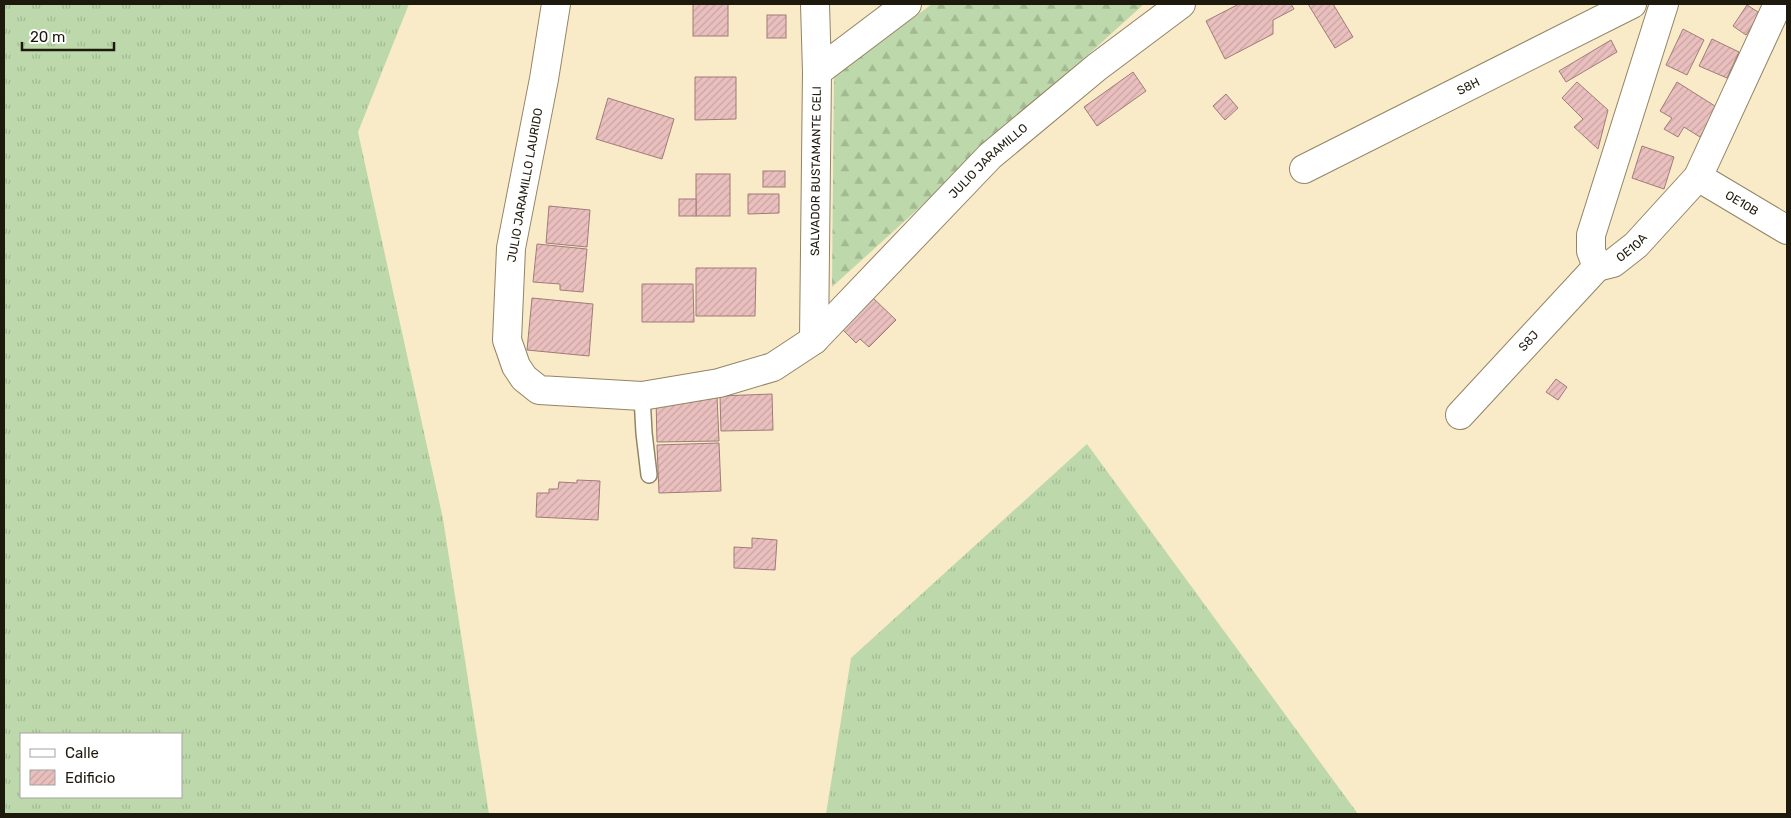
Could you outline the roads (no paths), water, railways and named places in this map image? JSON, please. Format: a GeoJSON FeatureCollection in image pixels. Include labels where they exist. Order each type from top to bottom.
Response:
{"type":"FeatureCollection","features":[{"type":"Feature","properties":{"kind":"street","name":"JULIO JARAMILLO LAURIDO"},"geometry":{"type":"LineString","coordinates":[[516,366],[507,340],[511,248],[544,79],[556,4]]}},
{"type":"Feature","properties":{"kind":"street","name":"SALVADOR BUSTAMANTE CELI"},"geometry":{"type":"LineString","coordinates":[[814,340],[817,72],[815,4]]}},
{"type":"Feature","properties":{"kind":"street"},"geometry":{"type":"LineString","coordinates":[[817,72],[907,4]]}},
{"type":"Feature","properties":{"kind":"street","name":"JULIO JARAMILLO"},"geometry":{"type":"LineString","coordinates":[[516,366],[524,378],[539,390],[642,396],[719,383],[773,367],[814,340],[990,156],[1097,67],[1181,4]]}},
{"type":"Feature","properties":{"kind":"street","name":"S8H"},"geometry":{"type":"LineString","coordinates":[[1304,169],[1632,4]]}},
{"type":"Feature","properties":{"kind":"street"},"geometry":{"type":"LineString","coordinates":[[1597,267],[1591,251],[1591,235],[1664,4]]}},
{"type":"Feature","properties":{"kind":"street","name":"OE10A"},"geometry":{"type":"LineString","coordinates":[[1597,267],[1613,263],[1636,245],[1698,177],[1778,4]]}},
{"type":"Feature","properties":{"kind":"street","name":"OE10B"},"geometry":{"type":"LineString","coordinates":[[1698,177],[1787,230]]}},
{"type":"Feature","properties":{"kind":"street","name":"S8J"},"geometry":{"type":"LineString","coordinates":[[1460,415],[1597,267]]}},
{"type":"Feature","properties":{"kind":"lane"},"geometry":{"type":"LineString","coordinates":[[642,396],[648,476]]}}]}
